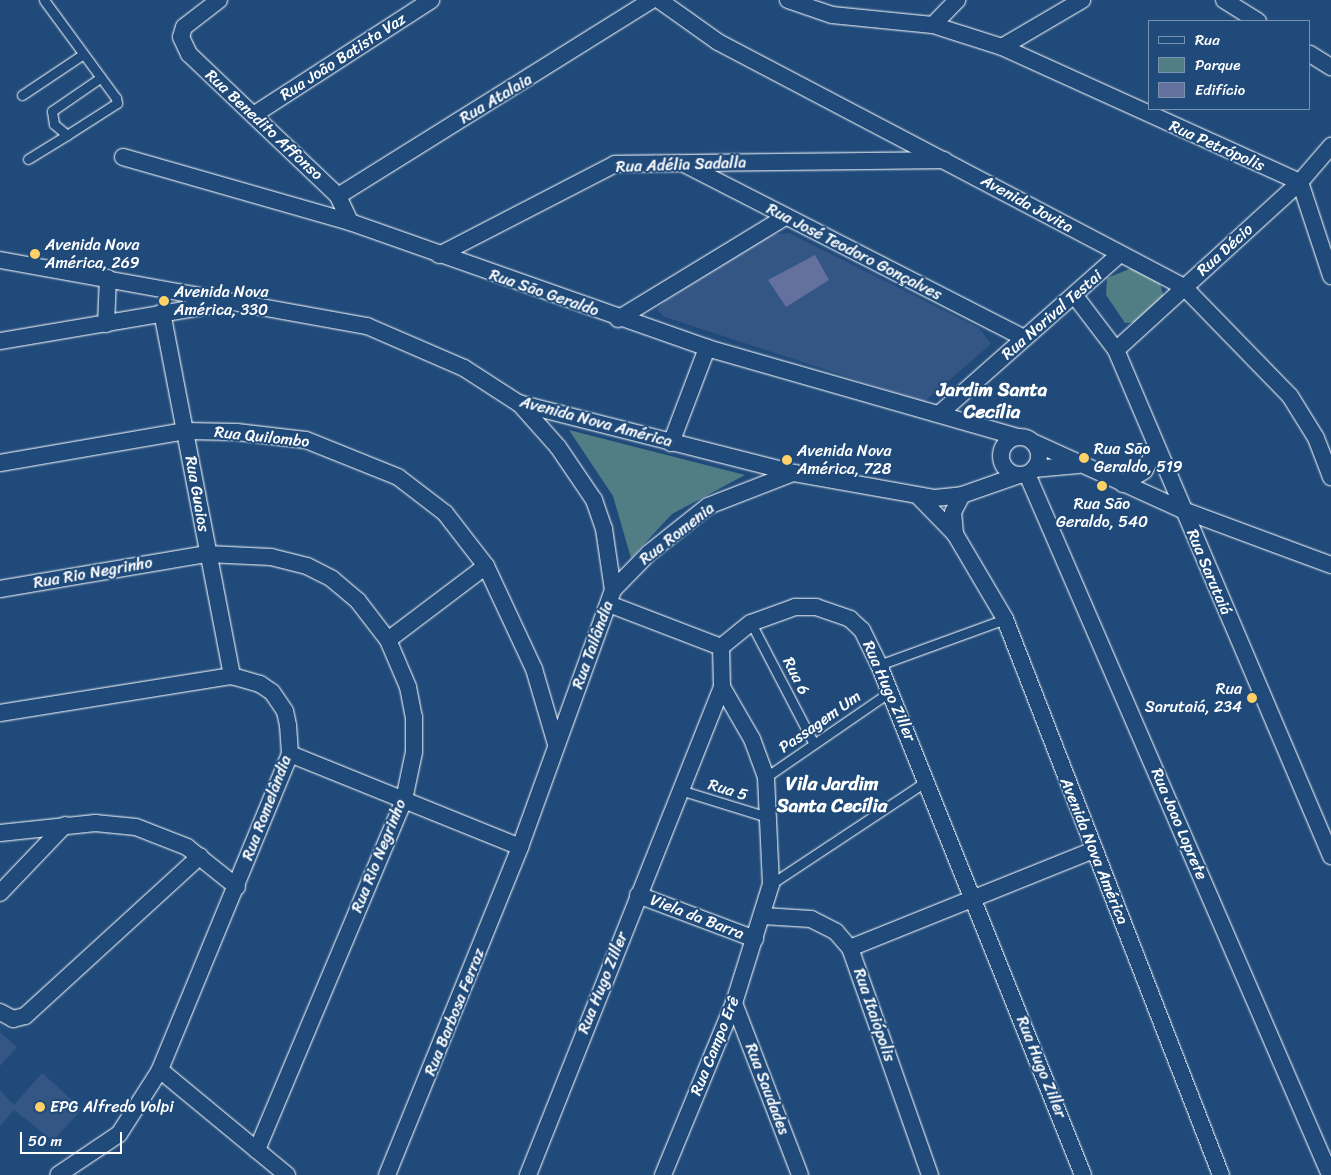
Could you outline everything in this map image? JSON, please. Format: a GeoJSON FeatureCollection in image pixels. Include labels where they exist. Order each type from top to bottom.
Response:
{"type":"FeatureCollection","features":[{"type":"Feature","properties":{"kind":"street","name":"Rua Benedito Affonso"},"geometry":{"type":"LineString","coordinates":[[219,0],[184,27],[180,37],[188,54],[255,114],[338,196],[350,222]]}},
{"type":"Feature","properties":{"kind":"street","name":"Rua João Batista Vaz"},"geometry":{"type":"LineString","coordinates":[[255,114],[431,0]]}},
{"type":"Feature","properties":{"kind":"street","name":"Rua Atalaia"},"geometry":{"type":"LineString","coordinates":[[338,196],[652,0]]}},
{"type":"Feature","properties":{"kind":"street","name":"Avenida Jovita"},"geometry":{"type":"LineString","coordinates":[[660,0],[718,42],[946,160],[1119,255],[1184,287],[1259,360],[1323,438],[1331,476]]}},
{"type":"Feature","properties":{"kind":"street","name":"Rua Petrópolis"},"geometry":{"type":"LineString","coordinates":[[788,0],[832,15],[933,25],[1002,47],[1300,182]]}},
{"type":"Feature","properties":{"kind":"street"},"geometry":{"type":"LineString","coordinates":[[933,25],[957,0]]}},
{"type":"Feature","properties":{"kind":"street"},"geometry":{"type":"LineString","coordinates":[[1002,47],[1082,0]]}},
{"type":"Feature","properties":{"kind":"street"},"geometry":{"type":"LineString","coordinates":[[1224,0],[1256,20]]}},
{"type":"Feature","properties":{"kind":"street"},"geometry":{"type":"LineString","coordinates":[[1311,55],[1331,67]]}},
{"type":"Feature","properties":{"kind":"street","name":"Rua Décio"},"geometry":{"type":"LineString","coordinates":[[1116,350],[1300,182],[1331,146]]}},
{"type":"Feature","properties":{"kind":"street","name":"Rua São Geraldo"},"geometry":{"type":"LineString","coordinates":[[123,157],[350,222],[618,319],[707,348],[1017,437]]}},
{"type":"Feature","properties":{"kind":"street","name":"Rua Adélia Sadalla"},"geometry":{"type":"LineString","coordinates":[[439,255],[615,164],[946,160]]}},
{"type":"Feature","properties":{"kind":"street","name":"Rua José Teodoro Gonçalves"},"geometry":{"type":"LineString","coordinates":[[684,164],[1024,338]]}},
{"type":"Feature","properties":{"kind":"street"},"geometry":{"type":"LineString","coordinates":[[1300,182],[1331,276]]}},
{"type":"Feature","properties":{"kind":"street"},"geometry":{"type":"LineString","coordinates":[[618,319],[785,217]]}},
{"type":"Feature","properties":{"kind":"street","name":"Rua Norival Testai"},"geometry":{"type":"LineString","coordinates":[[939,414],[1024,338],[1075,296],[1119,255]]}},
{"type":"Feature","properties":{"kind":"street","name":"Avenida Nova América"},"geometry":{"type":"LineString","coordinates":[[0,260],[239,301],[367,326],[464,368],[518,402],[769,468],[920,497],[955,534],[1005,619],[1221,1175]]}},
{"type":"Feature","properties":{"kind":"street"},"geometry":{"type":"LineString","coordinates":[[106,324],[108,278]]}},
{"type":"Feature","properties":{"kind":"street","name":"Rua Sarutaiá"},"geometry":{"type":"LineString","coordinates":[[1075,296],[1116,350],[1156,448],[1331,856]]}},
{"type":"Feature","properties":{"kind":"street"},"geometry":{"type":"LineString","coordinates":[[0,341],[106,324],[162,312],[239,301]]}},
{"type":"Feature","properties":{"kind":"street","name":"Rua Guaios"},"geometry":{"type":"LineString","coordinates":[[162,312],[207,554],[232,676]]}},
{"type":"Feature","properties":{"kind":"street"},"geometry":{"type":"LineString","coordinates":[[671,443],[707,348]]}},
{"type":"Feature","properties":{"kind":"street","name":"Rua Tailândia"},"geometry":{"type":"LineString","coordinates":[[518,402],[558,447],[594,500],[604,529],[611,597],[520,847]]}},
{"type":"Feature","properties":{"kind":"street"},"geometry":{"type":"LineString","coordinates":[[558,447],[557,429],[566,416]]}},
{"type":"Feature","properties":{"kind":"street","name":"Rua São Geraldo"},"geometry":{"type":"LineString","coordinates":[[966,422],[1001,456]]}},
{"type":"Feature","properties":{"kind":"street","name":"Rua Quilombo"},"geometry":{"type":"LineString","coordinates":[[0,462],[185,431],[306,440],[350,454],[398,477],[445,513],[486,566],[513,615],[543,699],[556,744]]}},
{"type":"Feature","properties":{"kind":"street"},"geometry":{"type":"LineString","coordinates":[[1027,473],[1007,470],[1001,456],[1017,437],[1183,510],[1331,565]]}},
{"type":"Feature","properties":{"kind":"street"},"geometry":{"type":"LineString","coordinates":[[1027,473],[1039,454],[1035,444]]}},
{"type":"Feature","properties":{"kind":"street"},"geometry":{"type":"LineString","coordinates":[[1123,484],[1144,471],[1156,448]]}},
{"type":"Feature","properties":{"kind":"street","name":"Avenida Nova América"},"geometry":{"type":"LineString","coordinates":[[955,534],[953,512],[1001,456]]}},
{"type":"Feature","properties":{"kind":"street"},"geometry":{"type":"LineString","coordinates":[[920,497],[969,492],[1027,473],[1078,465]]}},
{"type":"Feature","properties":{"kind":"street","name":"Rua Romenia"},"geometry":{"type":"LineString","coordinates":[[749,490],[769,468]]}},
{"type":"Feature","properties":{"kind":"street","name":"Rua Romenia"},"geometry":{"type":"LineString","coordinates":[[611,597],[649,553],[708,506],[794,473]]}},
{"type":"Feature","properties":{"kind":"street","name":"Rua Joao Loprete"},"geometry":{"type":"LineString","coordinates":[[1027,473],[1330,1175]]}},
{"type":"Feature","properties":{"kind":"street","name":"Rua Rio Negrinho"},"geometry":{"type":"LineString","coordinates":[[0,589],[207,554],[271,557],[307,566],[332,579],[358,601],[388,640],[408,687],[414,717],[414,752],[404,800],[257,1150]]}},
{"type":"Feature","properties":{"kind":"street"},"geometry":{"type":"LineString","coordinates":[[388,640],[486,566]]}},
{"type":"Feature","properties":{"kind":"street"},"geometry":{"type":"LineString","coordinates":[[611,597],[722,647]]}},
{"type":"Feature","properties":{"kind":"street","name":"Rua Hugo Ziller"},"geometry":{"type":"LineString","coordinates":[[528,1175],[722,687],[722,647],[751,623],[794,607],[834,612],[862,630],[891,691],[928,780],[1084,1175]]}},
{"type":"Feature","properties":{"kind":"street","name":"Rua Romelândia"},"geometry":{"type":"LineString","coordinates":[[0,713],[232,676],[260,684],[280,701],[290,754],[237,887],[160,1070],[119,1134],[58,1175]]}},
{"type":"Feature","properties":{"kind":"street","name":"Rua Campo Erê"},"geometry":{"type":"LineString","coordinates":[[663,1175],[734,1003],[763,916],[771,884],[766,817],[766,777],[752,738],[722,687]]}},
{"type":"Feature","properties":{"kind":"street"},"geometry":{"type":"LineString","coordinates":[[543,699],[570,708]]}},
{"type":"Feature","properties":{"kind":"street"},"geometry":{"type":"LineString","coordinates":[[290,754],[520,847]]}},
{"type":"Feature","properties":{"kind":"street"},"geometry":{"type":"LineString","coordinates":[[0,834],[65,825],[136,827],[162,835],[200,856],[237,887]]}},
{"type":"Feature","properties":{"kind":"street"},"geometry":{"type":"LineString","coordinates":[[0,893],[65,825]]}},
{"type":"Feature","properties":{"kind":"street","name":"Rua Barbosa Ferraz"},"geometry":{"type":"LineString","coordinates":[[387,1175],[520,847]]}},
{"type":"Feature","properties":{"kind":"street"},"geometry":{"type":"LineString","coordinates":[[850,948],[1094,850]]}},
{"type":"Feature","properties":{"kind":"street"},"geometry":{"type":"LineString","coordinates":[[0,1012],[13,1019],[24,1016],[200,856]]}},
{"type":"Feature","properties":{"kind":"street","name":"Viela da Barra"},"geometry":{"type":"LineString","coordinates":[[638,895],[755,939]]}},
{"type":"Feature","properties":{"kind":"street","name":"Rua Itaiópolis"},"geometry":{"type":"LineString","coordinates":[[763,916],[811,919],[836,932],[850,948],[930,1175]]}},
{"type":"Feature","properties":{"kind":"street","name":"Rua Saudades"},"geometry":{"type":"LineString","coordinates":[[734,1003],[800,1175]]}},
{"type":"Feature","properties":{"kind":"street"},"geometry":{"type":"LineString","coordinates":[[160,1070],[287,1175]]}},
{"type":"Feature","properties":{"kind":"lane"},"geometry":{"type":"LineString","coordinates":[[28,159],[117,103],[44,0]]}},
{"type":"Feature","properties":{"kind":"lane"},"geometry":{"type":"LineString","coordinates":[[22,95],[82,55]]}},
{"type":"Feature","properties":{"kind":"lane"},"geometry":{"type":"LineString","coordinates":[[67,135],[54,124],[52,111],[100,78]]}},
{"type":"Feature","properties":{"kind":"lane"},"geometry":{"type":"LineString","coordinates":[[879,665],[1005,619]]}},
{"type":"Feature","properties":{"kind":"lane","name":"Rua 6"},"geometry":{"type":"LineString","coordinates":[[751,623],[814,744]]}},
{"type":"Feature","properties":{"kind":"lane","name":"Passagem Um"},"geometry":{"type":"LineString","coordinates":[[766,777],[891,691]]}},
{"type":"Feature","properties":{"kind":"lane"},"geometry":{"type":"LineString","coordinates":[[771,884],[928,780]]}},
{"type":"Feature","properties":{"kind":"lane","name":"Rua 5"},"geometry":{"type":"LineString","coordinates":[[680,790],[766,817]]}},
{"type":"Feature","properties":{"kind":"shaded area"},"geometry":{"type":"Polygon","coordinates":[[[789,233],[979,328],[991,344],[924,402],[665,317],[657,310],[665,301],[769,235],[789,233]]]}},
{"type":"Feature","properties":{"kind":"shaded area"},"geometry":{"type":"Polygon","coordinates":[[[0,1032],[17,1047],[0,1066],[0,1032]]]}},
{"type":"Feature","properties":{"kind":"shaded area","name":"EPG Alfredo Volpi"},"geometry":{"type":"Polygon","coordinates":[[[42,1073],[82,1109],[53,1141],[14,1110],[0,1126],[0,1090],[14,1105],[42,1073]]]}},
{"type":"Feature","properties":{"kind":"green space"},"geometry":{"type":"Polygon","coordinates":[[[1132,268],[1159,280],[1164,298],[1140,322],[1125,323],[1106,295],[1107,278],[1132,268]]]}},
{"type":"Feature","properties":{"kind":"green space"},"geometry":{"type":"Polygon","coordinates":[[[569,430],[745,475],[672,514],[631,558],[613,496],[569,430]]]}},
{"type":"Feature","properties":{"kind":"building"},"geometry":{"type":"Polygon","coordinates":[[[815,255],[829,280],[786,307],[768,280],[815,255]]]}},
{"type":"Feature","properties":{"kind":"place","name":"Avenida Nova América, 269"},"geometry":{"type":"Point","coordinates":[35,254]}},
{"type":"Feature","properties":{"kind":"place","name":"Avenida Nova América, 330"},"geometry":{"type":"Point","coordinates":[164,301]}},
{"type":"Feature","properties":{"kind":"place","name":"Rua São Geraldo, 519"},"geometry":{"type":"Point","coordinates":[1084,458]}},
{"type":"Feature","properties":{"kind":"place","name":"Avenida Nova América, 728"},"geometry":{"type":"Point","coordinates":[787,460]}},
{"type":"Feature","properties":{"kind":"place","name":"Rua São Geraldo, 540"},"geometry":{"type":"Point","coordinates":[1102,486]}},
{"type":"Feature","properties":{"kind":"place","name":"Rua Sarutaiá, 234"},"geometry":{"type":"Point","coordinates":[1252,698]}},
{"type":"Feature","properties":{"kind":"place","name":"EPG Alfredo Volpi"},"geometry":{"type":"Point","coordinates":[40,1107]}},
{"type":"Feature","properties":{"kind":"district","name":"Jardim Santa Cecília"},"geometry":{"type":"Point","coordinates":[992,401]}},
{"type":"Feature","properties":{"kind":"district","name":"Vila Jardim Santa Cecília"},"geometry":{"type":"Point","coordinates":[832,795]}}]}
